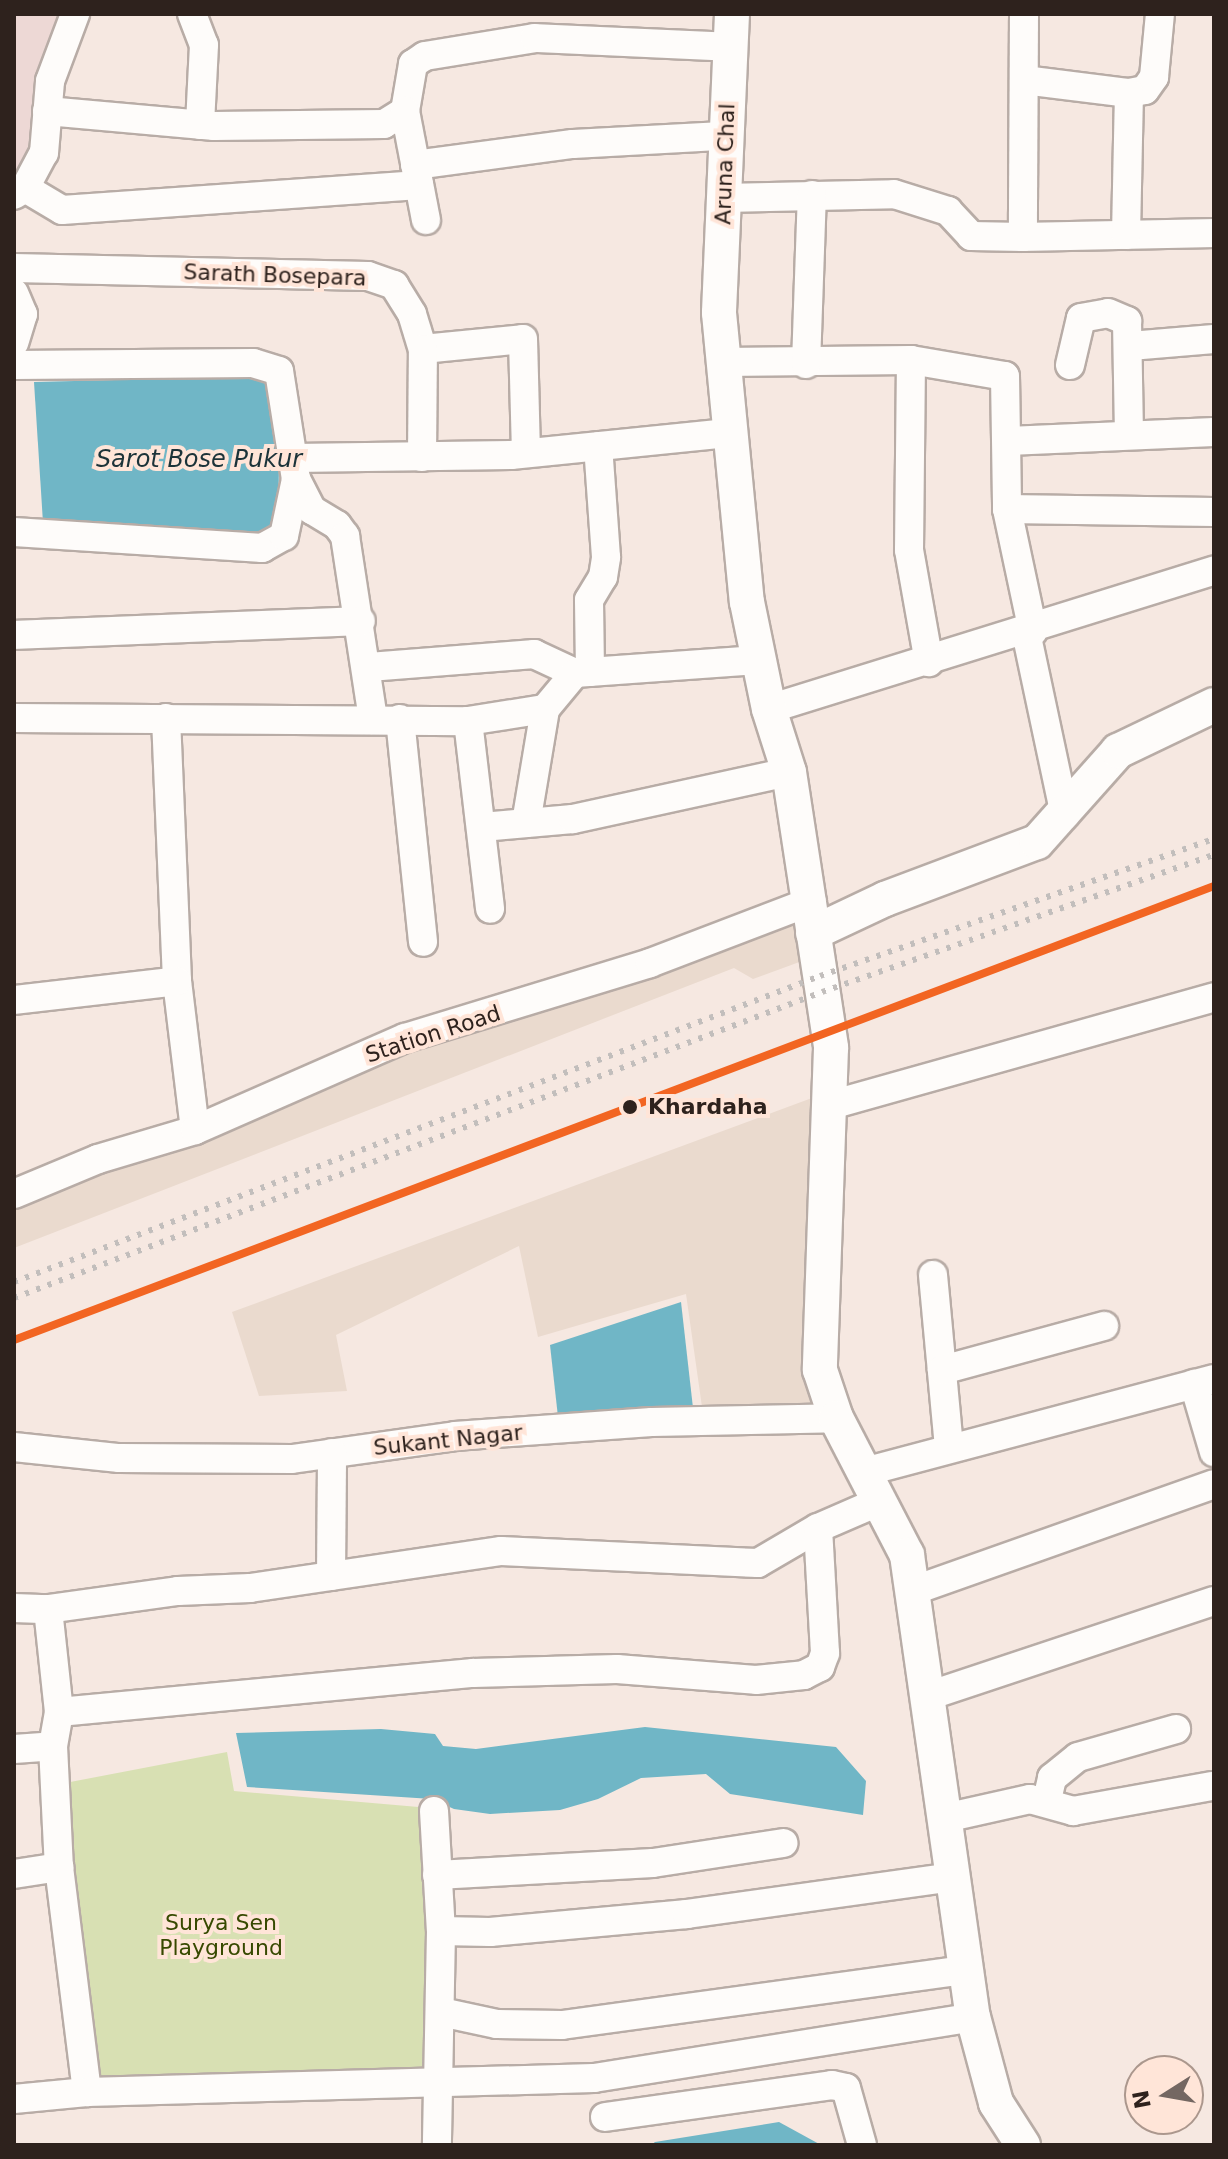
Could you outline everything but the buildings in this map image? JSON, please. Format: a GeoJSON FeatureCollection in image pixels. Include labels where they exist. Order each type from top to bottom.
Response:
{"type":"FeatureCollection","features":[{"type":"Feature","properties":{"kind":"street"},"geometry":{"type":"LineString","coordinates":[[75,14],[50,81],[44,153],[19,192],[62,210],[417,175],[573,144],[723,136]]}},
{"type":"Feature","properties":{"kind":"street"},"geometry":{"type":"LineString","coordinates":[[192,14],[204,45],[200,125]]}},
{"type":"Feature","properties":{"kind":"street"},"geometry":{"type":"LineString","coordinates":[[1023,237],[1024,14]]}},
{"type":"Feature","properties":{"kind":"street"},"geometry":{"type":"LineString","coordinates":[[1024,80],[1129,93],[1145,90],[1154,77],[1160,14]]}},
{"type":"Feature","properties":{"kind":"street"},"geometry":{"type":"LineString","coordinates":[[426,220],[405,111],[415,60],[534,26],[731,31]]}},
{"type":"Feature","properties":{"kind":"street","name":"Aruna Chal"},"geometry":{"type":"LineString","coordinates":[[731,31],[723,136],[724,198],[719,313],[728,433],[758,660],[769,709],[789,772],[831,1048],[820,1370],[836,1418],[907,1555],[973,2017],[996,2103],[1023,2145]]}},
{"type":"Feature","properties":{"kind":"street"},"geometry":{"type":"LineString","coordinates":[[1126,235],[1129,93]]}},
{"type":"Feature","properties":{"kind":"street"},"geometry":{"type":"LineString","coordinates":[[47,111],[200,125],[384,124],[405,111]]}},
{"type":"Feature","properties":{"kind":"street"},"geometry":{"type":"LineString","coordinates":[[724,198],[894,194],[948,211],[971,236],[1214,233]]}},
{"type":"Feature","properties":{"kind":"street"},"geometry":{"type":"LineString","coordinates":[[806,364],[812,195]]}},
{"type":"Feature","properties":{"kind":"street","name":"Sarath Bosepara"},"geometry":{"type":"LineString","coordinates":[[14,268],[368,276],[394,285],[412,314],[423,349],[422,457]]}},
{"type":"Feature","properties":{"kind":"street"},"geometry":{"type":"LineString","coordinates":[[14,293],[23,314],[14,343]]}},
{"type":"Feature","properties":{"kind":"street"},"geometry":{"type":"LineString","coordinates":[[1070,365],[1081,318],[1094,314],[1119,315],[1127,321],[1130,346],[1129,435]]}},
{"type":"Feature","properties":{"kind":"street"},"geometry":{"type":"LineString","coordinates":[[423,349],[523,339],[526,453]]}},
{"type":"Feature","properties":{"kind":"street"},"geometry":{"type":"LineString","coordinates":[[1130,346],[1214,339]]}},
{"type":"Feature","properties":{"kind":"street"},"geometry":{"type":"LineString","coordinates":[[911,360],[909,550],[929,662]]}},
{"type":"Feature","properties":{"kind":"street"},"geometry":{"type":"LineString","coordinates":[[723,362],[806,364],[911,360],[1005,376],[1007,509],[1065,815]]}},
{"type":"Feature","properties":{"kind":"street"},"geometry":{"type":"LineString","coordinates":[[14,365],[270,366],[283,382],[295,469],[312,510],[337,525],[345,536],[369,667],[386,720],[423,942]]}},
{"type":"Feature","properties":{"kind":"street"},"geometry":{"type":"LineString","coordinates":[[1008,441],[1214,432]]}},
{"type":"Feature","properties":{"kind":"street"},"geometry":{"type":"LineString","coordinates":[[295,469],[422,457],[526,453],[728,433]]}},
{"type":"Feature","properties":{"kind":"street"},"geometry":{"type":"LineString","coordinates":[[526,823],[545,709],[582,672],[589,600],[603,577],[606,557],[598,446]]}},
{"type":"Feature","properties":{"kind":"street"},"geometry":{"type":"LineString","coordinates":[[14,532],[262,548],[284,536],[295,469]]}},
{"type":"Feature","properties":{"kind":"street"},"geometry":{"type":"LineString","coordinates":[[1007,509],[1214,512]]}},
{"type":"Feature","properties":{"kind":"street"},"geometry":{"type":"LineString","coordinates":[[769,709],[1029,631],[1214,570]]}},
{"type":"Feature","properties":{"kind":"street"},"geometry":{"type":"LineString","coordinates":[[14,635],[361,621]]}},
{"type":"Feature","properties":{"kind":"street"},"geometry":{"type":"LineString","coordinates":[[369,667],[534,654],[582,672],[758,660]]}},
{"type":"Feature","properties":{"kind":"street"},"geometry":{"type":"LineString","coordinates":[[813,917],[885,899],[1037,842],[1065,815],[1118,751],[1214,705]]}},
{"type":"Feature","properties":{"kind":"street"},"geometry":{"type":"LineString","coordinates":[[15,711],[166,718],[468,721],[545,709]]}},
{"type":"Feature","properties":{"kind":"street"},"geometry":{"type":"LineString","coordinates":[[166,718],[177,981],[195,1130]]}},
{"type":"Feature","properties":{"kind":"street"},"geometry":{"type":"LineString","coordinates":[[468,721],[490,909]]}},
{"type":"Feature","properties":{"kind":"street"},"geometry":{"type":"LineString","coordinates":[[482,827],[573,819],[789,772]]}},
{"type":"Feature","properties":{"kind":"street","name":"Station Road"},"geometry":{"type":"LineString","coordinates":[[14,1194],[98,1159],[195,1130],[405,1038],[537,1002],[813,917]]}},
{"type":"Feature","properties":{"kind":"street"},"geometry":{"type":"LineString","coordinates":[[14,1000],[177,981]]}},
{"type":"Feature","properties":{"kind":"street"},"geometry":{"type":"LineString","coordinates":[[831,1105],[1214,997]]}},
{"type":"Feature","properties":{"kind":"street"},"geometry":{"type":"LineString","coordinates":[[933,1275],[949,1448]]}},
{"type":"Feature","properties":{"kind":"street"},"geometry":{"type":"LineString","coordinates":[[942,1370],[1104,1326]]}},
{"type":"Feature","properties":{"kind":"street"},"geometry":{"type":"LineString","coordinates":[[14,1608],[48,1609],[331,1576],[501,1551],[758,1563],[818,1528],[871,1487],[949,1448],[1204,1382],[1214,1452]]}},
{"type":"Feature","properties":{"kind":"street","name":"Sukant Nagar"},"geometry":{"type":"LineString","coordinates":[[14,1447],[61,1453],[292,1459],[455,1436],[652,1422],[836,1418]]}},
{"type":"Feature","properties":{"kind":"street"},"geometry":{"type":"LineString","coordinates":[[331,1576],[332,1453]]}},
{"type":"Feature","properties":{"kind":"street"},"geometry":{"type":"LineString","coordinates":[[912,1591],[1214,1484]]}},
{"type":"Feature","properties":{"kind":"street"},"geometry":{"type":"LineString","coordinates":[[59,1712],[473,1673],[617,1669],[756,1680],[804,1675],[820,1667],[825,1653],[818,1528]]}},
{"type":"Feature","properties":{"kind":"street"},"geometry":{"type":"LineString","coordinates":[[928,1696],[1214,1601]]}},
{"type":"Feature","properties":{"kind":"street"},"geometry":{"type":"LineString","coordinates":[[48,1609],[59,1712],[53,1746],[59,1867],[87,2092]]}},
{"type":"Feature","properties":{"kind":"street"},"geometry":{"type":"LineString","coordinates":[[1047,1800],[1052,1778],[1078,1757],[1176,1729]]}},
{"type":"Feature","properties":{"kind":"street"},"geometry":{"type":"LineString","coordinates":[[14,1749],[53,1746]]}},
{"type":"Feature","properties":{"kind":"street"},"geometry":{"type":"LineString","coordinates":[[945,1818],[1030,1799],[1047,1800],[1061,1809],[1083,1810],[1212,1786]]}},
{"type":"Feature","properties":{"kind":"street"},"geometry":{"type":"LineString","coordinates":[[434,1811],[441,1931],[437,2145]]}},
{"type":"Feature","properties":{"kind":"street"},"geometry":{"type":"LineString","coordinates":[[437,1875],[653,1863],[783,1843]]}},
{"type":"Feature","properties":{"kind":"street"},"geometry":{"type":"LineString","coordinates":[[14,1874],[59,1867]]}},
{"type":"Feature","properties":{"kind":"street"},"geometry":{"type":"LineString","coordinates":[[441,1931],[490,1932],[687,1914],[954,1877]]}},
{"type":"Feature","properties":{"kind":"street"},"geometry":{"type":"LineString","coordinates":[[441,2012],[497,2024],[562,2025],[965,1970]]}},
{"type":"Feature","properties":{"kind":"street"},"geometry":{"type":"LineString","coordinates":[[14,2099],[87,2092],[594,2078],[973,2017]]}},
{"type":"Feature","properties":{"kind":"street"},"geometry":{"type":"LineString","coordinates":[[605,2117],[832,2085],[846,2088],[862,2145]]}},
{"type":"Feature","properties":{"kind":"shaded area"},"geometry":{"type":"Polygon","coordinates":[[[14,14],[65,14],[33,157],[14,186],[14,14]]]}},
{"type":"Feature","properties":{"kind":"shaded area"},"geometry":{"type":"Polygon","coordinates":[[[806,911],[813,957],[753,979],[734,968],[14,1248],[14,1201],[406,1047],[806,911]]]}},
{"type":"Feature","properties":{"kind":"shaded area"},"geometry":{"type":"Polygon","coordinates":[[[820,1095],[820,1407],[702,1407],[686,1294],[538,1337],[519,1246],[336,1335],[347,1391],[259,1396],[232,1312],[820,1095]]]}},
{"type":"Feature","properties":{"kind":"green space","name":"Surya Sen Playground"},"geometry":{"type":"Polygon","coordinates":[[[227,1752],[234,1791],[430,1808],[432,2073],[96,2084],[66,1875],[65,1783],[227,1752]]]}},
{"type":"Feature","properties":{"kind":"water","name":"Sarot Bose Pukur"},"geometry":{"type":"Polygon","coordinates":[[[280,376],[278,542],[44,538],[34,382],[280,376]]]}},
{"type":"Feature","properties":{"kind":"water"},"geometry":{"type":"Polygon","coordinates":[[[681,1302],[693,1408],[558,1417],[550,1345],[681,1302]]]}},
{"type":"Feature","properties":{"kind":"water"},"geometry":{"type":"Polygon","coordinates":[[[645,1727],[836,1747],[866,1781],[863,1815],[730,1794],[706,1774],[641,1778],[598,1799],[560,1810],[490,1814],[454,1809],[432,1799],[247,1787],[236,1733],[381,1729],[435,1734],[443,1746],[476,1749],[645,1727]]]}},
{"type":"Feature","properties":{"kind":"water"},"geometry":{"type":"Polygon","coordinates":[[[779,2122],[821,2145],[651,2145],[655,2142],[779,2122]]]}},
{"type":"Feature","properties":{"kind":"railway"},"geometry":{"type":"LineString","coordinates":[[14,1282],[820,976],[1214,839]]}},
{"type":"Feature","properties":{"kind":"railway"},"geometry":{"type":"LineString","coordinates":[[14,1298],[822,992],[1214,855]]}},
{"type":"Feature","properties":{"kind":"transit line"},"geometry":{"type":"LineString","coordinates":[[14,1340],[1214,886]]}},
{"type":"Feature","properties":{"kind":"place","name":"Khardaha"},"geometry":{"type":"Point","coordinates":[630,1107]}}]}
